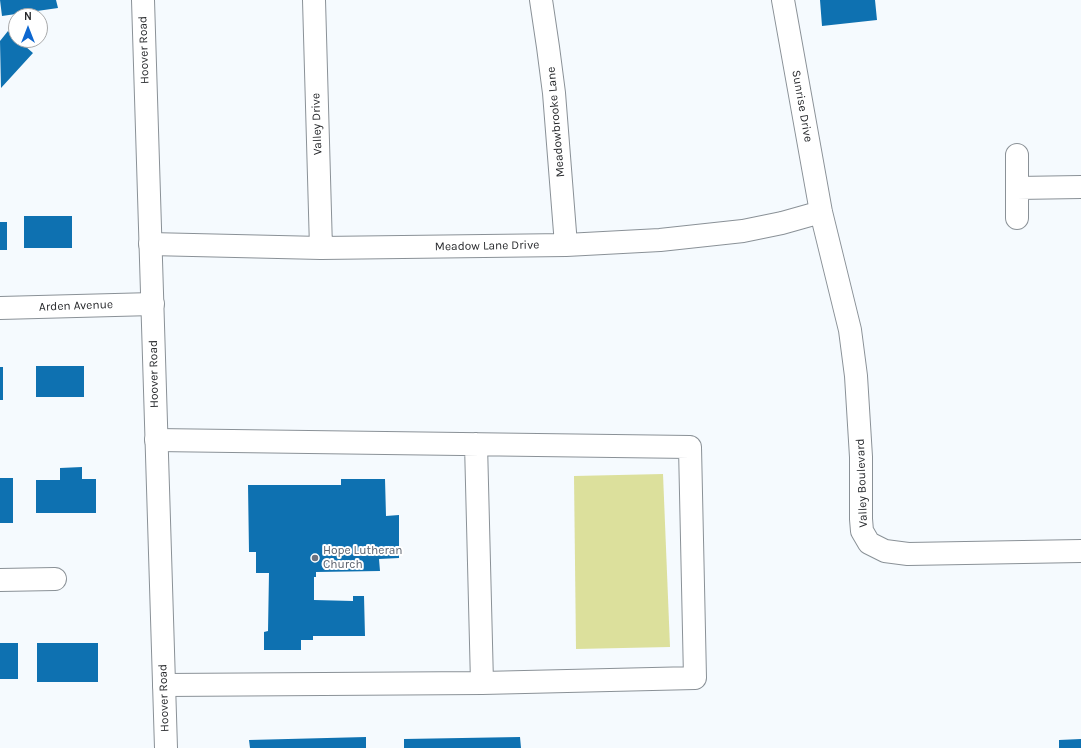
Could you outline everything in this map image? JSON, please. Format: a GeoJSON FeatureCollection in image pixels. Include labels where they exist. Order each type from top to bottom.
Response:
{"type":"FeatureCollection","features":[{"type":"Feature","properties":{"kind":"street","name":"Hoover Road"},"geometry":{"type":"LineString","coordinates":[[143,0],[166,748]]}},
{"type":"Feature","properties":{"kind":"street","name":"Valley Drive"},"geometry":{"type":"LineString","coordinates":[[314,0],[321,248]]}},
{"type":"Feature","properties":{"kind":"street","name":"Meadowbrooke Lane"},"geometry":{"type":"LineString","coordinates":[[541,0],[554,93],[566,245]]}},
{"type":"Feature","properties":{"kind":"street","name":"Sunrise Drive"},"geometry":{"type":"LineString","coordinates":[[783,0],[821,212]]}},
{"type":"Feature","properties":{"kind":"street"},"geometry":{"type":"LineString","coordinates":[[1017,155],[1017,218]]}},
{"type":"Feature","properties":{"kind":"street"},"geometry":{"type":"LineString","coordinates":[[1017,188],[1081,187]]}},
{"type":"Feature","properties":{"kind":"street","name":"Meadow Lane Drive"},"geometry":{"type":"LineString","coordinates":[[150,244],[321,248],[566,245],[660,240],[743,231],[782,223],[821,212]]}},
{"type":"Feature","properties":{"kind":"street","name":"Valley Boulevard"},"geometry":{"type":"LineString","coordinates":[[821,212],[850,330],[856,376],[861,450],[861,520],[862,531],[869,543],[885,551],[908,554],[1081,551]]}},
{"type":"Feature","properties":{"kind":"street","name":"Arden Avenue"},"geometry":{"type":"LineString","coordinates":[[0,308],[153,304]]}},
{"type":"Feature","properties":{"kind":"street"},"geometry":{"type":"LineString","coordinates":[[156,440],[690,447],[695,678],[482,683],[164,685]]}},
{"type":"Feature","properties":{"kind":"street"},"geometry":{"type":"LineString","coordinates":[[476,444],[482,683]]}},
{"type":"Feature","properties":{"kind":"street"},"geometry":{"type":"LineString","coordinates":[[0,580],[55,579]]}},
{"type":"Feature","properties":{"kind":"green space"},"geometry":{"type":"Polygon","coordinates":[[[663,474],[670,647],[576,649],[574,476],[663,474]]]}},
{"type":"Feature","properties":{"kind":"building"},"geometry":{"type":"Polygon","coordinates":[[[0,0],[56,0],[58,8],[48,9],[48,8],[8,8],[8,15],[2,16],[0,0]]]}},
{"type":"Feature","properties":{"kind":"building"},"geometry":{"type":"Polygon","coordinates":[[[820,0],[875,0],[877,20],[822,26],[820,0]]]}},
{"type":"Feature","properties":{"kind":"building"},"geometry":{"type":"Polygon","coordinates":[[[8,31],[8,48],[27,48],[33,53],[1,88],[0,41],[8,31]]]}},
{"type":"Feature","properties":{"kind":"building"},"geometry":{"type":"Polygon","coordinates":[[[24,216],[72,216],[72,248],[24,248],[24,216]]]}},
{"type":"Feature","properties":{"kind":"building"},"geometry":{"type":"Polygon","coordinates":[[[0,222],[7,222],[7,250],[0,250],[0,222]]]}},
{"type":"Feature","properties":{"kind":"building"},"geometry":{"type":"Polygon","coordinates":[[[36,366],[84,366],[84,397],[36,397],[36,366]]]}},
{"type":"Feature","properties":{"kind":"building"},"geometry":{"type":"Polygon","coordinates":[[[0,367],[3,367],[3,400],[0,400],[0,367]]]}},
{"type":"Feature","properties":{"kind":"building"},"geometry":{"type":"Polygon","coordinates":[[[82,467],[82,479],[96,479],[96,513],[36,513],[36,480],[60,480],[60,468],[82,467]]]}},
{"type":"Feature","properties":{"kind":"building"},"geometry":{"type":"Polygon","coordinates":[[[0,478],[13,478],[13,523],[0,523],[0,478]]]}},
{"type":"Feature","properties":{"kind":"building"},"geometry":{"type":"Polygon","coordinates":[[[341,479],[385,479],[386,516],[399,515],[399,558],[379,559],[380,571],[316,572],[316,577],[314,577],[314,600],[353,601],[353,596],[364,596],[365,636],[313,636],[313,640],[301,640],[301,650],[264,650],[264,632],[268,631],[269,573],[256,573],[256,552],[249,552],[248,485],[341,485],[341,479]]]}},
{"type":"Feature","properties":{"kind":"building"},"geometry":{"type":"Polygon","coordinates":[[[0,643],[18,643],[18,679],[0,679],[0,643]]]}},
{"type":"Feature","properties":{"kind":"building"},"geometry":{"type":"Polygon","coordinates":[[[37,643],[98,643],[98,682],[37,682],[37,643]]]}},
{"type":"Feature","properties":{"kind":"building"},"geometry":{"type":"Polygon","coordinates":[[[366,737],[366,748],[250,748],[249,740],[366,737]]]}},
{"type":"Feature","properties":{"kind":"building"},"geometry":{"type":"Polygon","coordinates":[[[520,737],[521,748],[404,748],[404,739],[520,737]]]}},
{"type":"Feature","properties":{"kind":"building"},"geometry":{"type":"Polygon","coordinates":[[[1081,739],[1081,748],[1059,748],[1059,740],[1081,739]]]}},
{"type":"Feature","properties":{"kind":"place","name":"Hope Lutheran Church"},"geometry":{"type":"Point","coordinates":[315,558]}}]}
